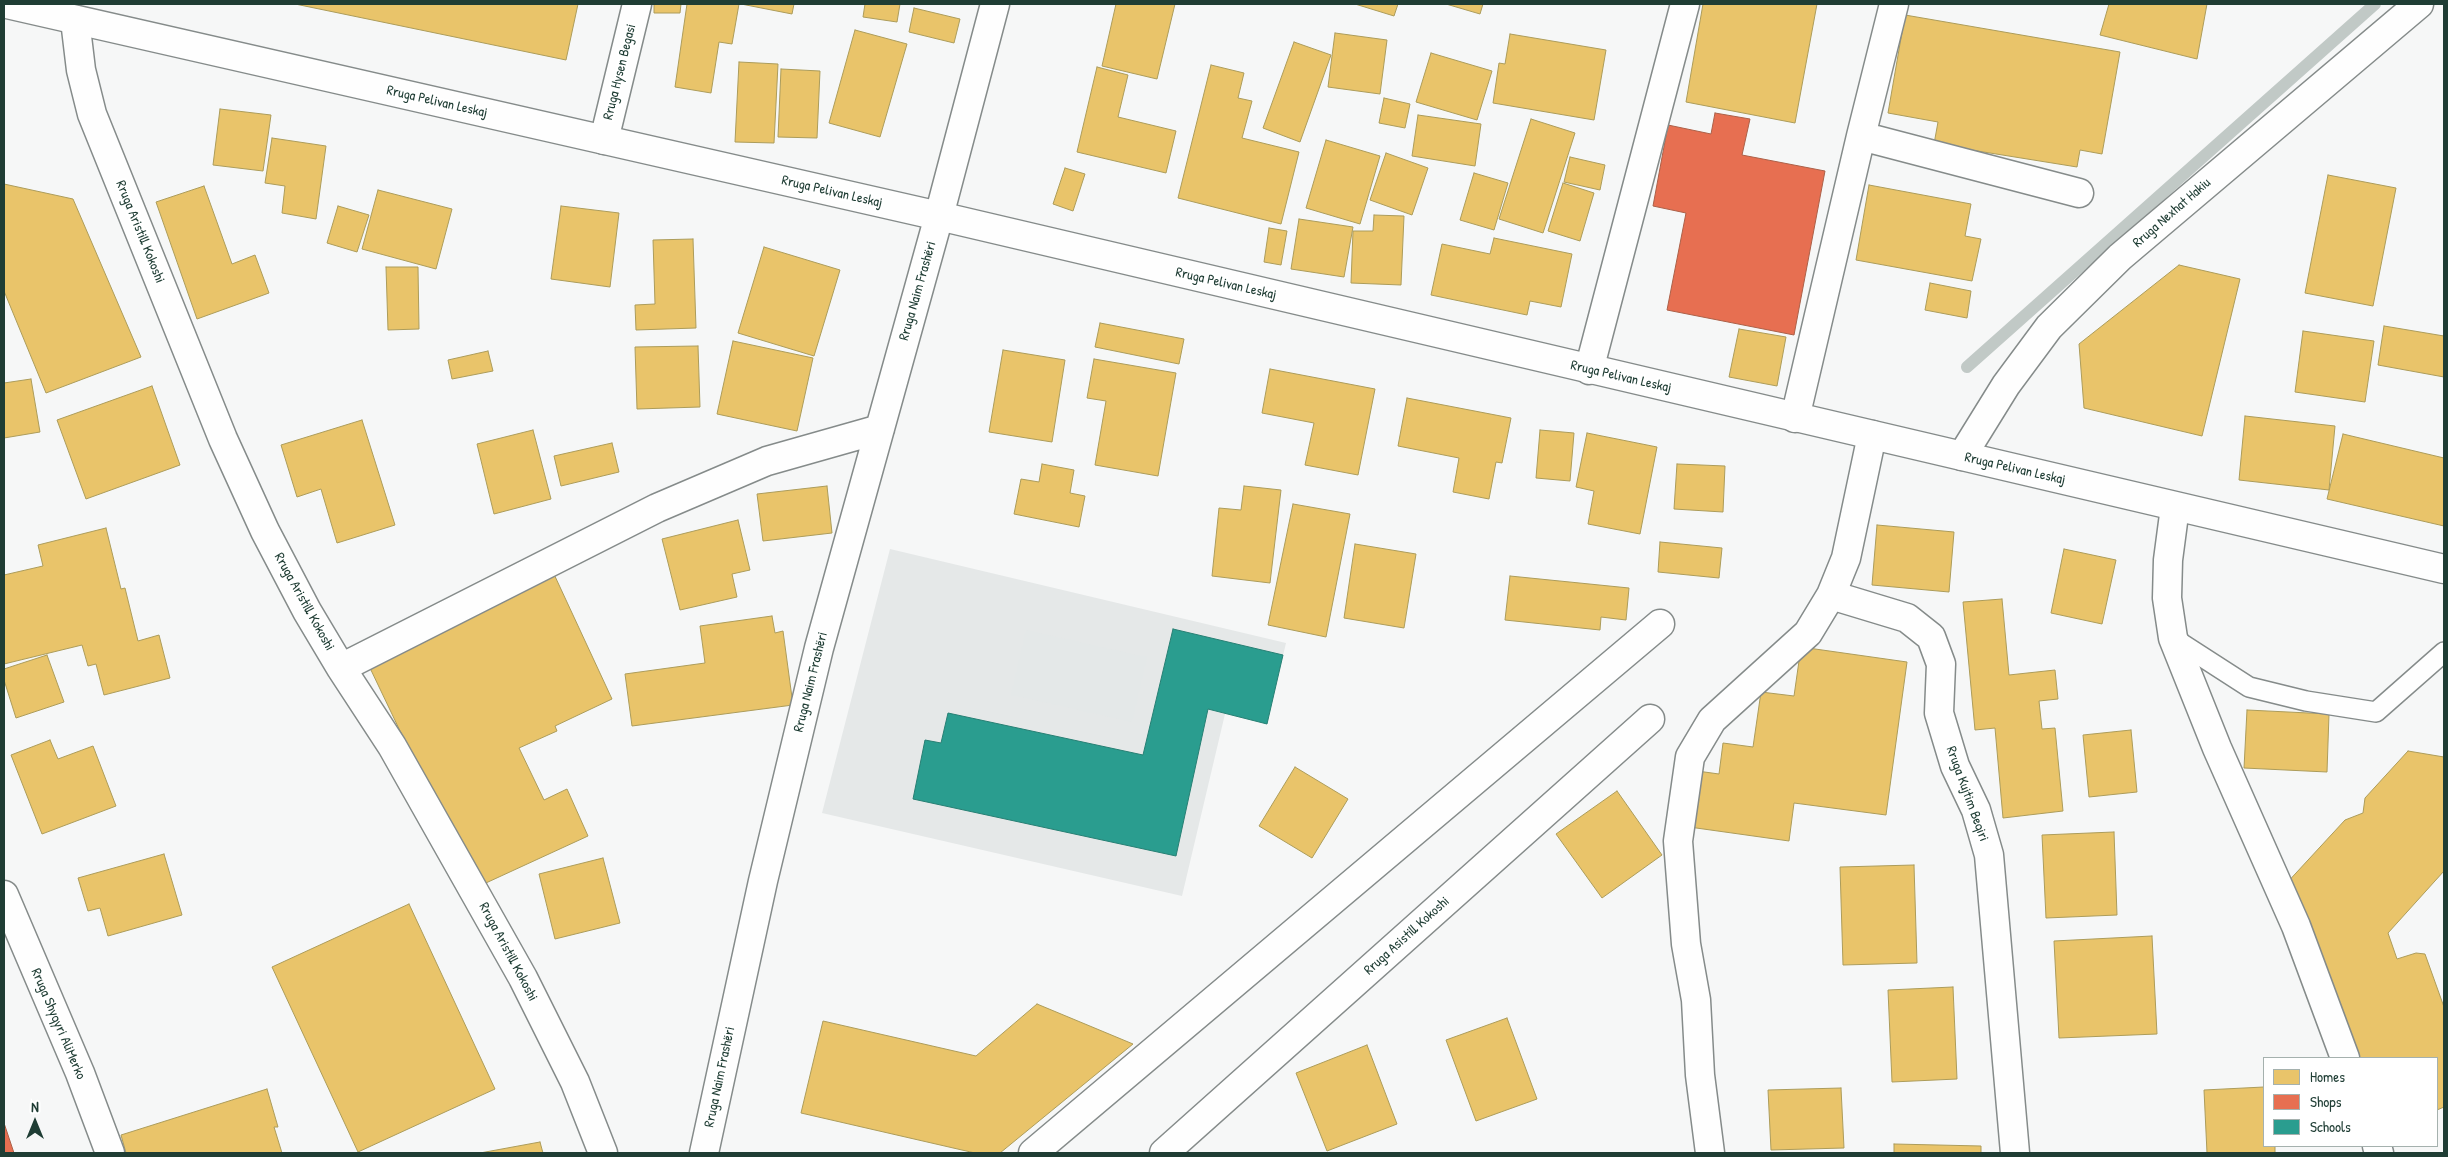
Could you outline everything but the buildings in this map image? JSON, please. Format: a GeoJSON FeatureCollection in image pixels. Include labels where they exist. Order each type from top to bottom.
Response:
{"type":"FeatureCollection","features":[{"type":"Feature","properties":{"kind":"street","name":"Rruga Pelivan Leskaj"},"geometry":{"type":"LineString","coordinates":[[7,4],[939,216],[1589,370],[2444,569]]}},
{"type":"Feature","properties":{"kind":"street","name":"Rruga Hysen Begasi"},"geometry":{"type":"LineString","coordinates":[[604,140],[637,4]]}},
{"type":"Feature","properties":{"kind":"street","name":"Rruga Naim Frashëri"},"geometry":{"type":"LineString","coordinates":[[704,1153],[763,881],[818,648],[939,216],[995,4]]}},
{"type":"Feature","properties":{"kind":"street"},"geometry":{"type":"LineString","coordinates":[[1589,370],[1686,4]]}},
{"type":"Feature","properties":{"kind":"street"},"geometry":{"type":"LineString","coordinates":[[1795,418],[1894,4]]}},
{"type":"Feature","properties":{"kind":"street","name":"Rruga Nexhat Hakiu"},"geometry":{"type":"LineString","coordinates":[[1962,456],[2006,385],[2056,320],[2120,257],[2419,4]]}},
{"type":"Feature","properties":{"kind":"street","name":"Rruga Aristill Kokoshi"},"geometry":{"type":"LineString","coordinates":[[75,20],[81,70],[92,114],[223,439],[264,531],[307,611],[341,668],[392,746],[524,978],[575,1082],[603,1153]]}},
{"type":"Feature","properties":{"kind":"street"},"geometry":{"type":"LineString","coordinates":[[1861,136],[2079,193]]}},
{"type":"Feature","properties":{"kind":"street"},"geometry":{"type":"LineString","coordinates":[[341,668],[657,508],[768,461],[880,429]]}},
{"type":"Feature","properties":{"kind":"street"},"geometry":{"type":"LineString","coordinates":[[1710,1153],[1700,1075],[1696,1000],[1686,944],[1678,841],[1690,757],[1712,720],[1808,632],[1831,595],[1846,558],[1872,435]]}},
{"type":"Feature","properties":{"kind":"street"},"geometry":{"type":"LineString","coordinates":[[2175,507],[2168,560],[2167,598],[2173,638],[2217,748],[2296,926],[2345,1057]]}},
{"type":"Feature","properties":{"kind":"street","name":"Rruga Kujtim Beqiri"},"geometry":{"type":"LineString","coordinates":[[1831,595],[1907,618],[1931,637],[1941,664],[1939,713],[1955,766],[1976,810],[1989,855],[2015,1153]]}},
{"type":"Feature","properties":{"kind":"street"},"geometry":{"type":"LineString","coordinates":[[1033,1153],[1660,624]]}},
{"type":"Feature","properties":{"kind":"street","name":"Rruga Asistill Kokoshi"},"geometry":{"type":"LineString","coordinates":[[1164,1153],[1650,719]]}},
{"type":"Feature","properties":{"kind":"street","name":"Rruga Shyqyri AliMerko"},"geometry":{"type":"LineString","coordinates":[[4,895],[80,1073],[110,1153]]}},
{"type":"Feature","properties":{"kind":"lane"},"geometry":{"type":"LineString","coordinates":[[2173,638],[2249,686],[2306,701],[2376,712],[2444,652]]}},
{"type":"Feature","properties":{"kind":"shaded area"},"geometry":{"type":"Polygon","coordinates":[[[890,549],[1286,643],[1267,724],[1225,714],[1182,896],[822,813],[890,549]]]}},
{"type":"Feature","properties":{"kind":"shaded area"},"geometry":{"type":"Polygon","coordinates":[[[1026,630],[1147,657],[1132,722],[1011,695],[1026,630]]]}},
{"type":"Feature","properties":{"kind":"waterway"},"geometry":{"type":"LineString","coordinates":[[1967,367],[2375,4]]}}]}
